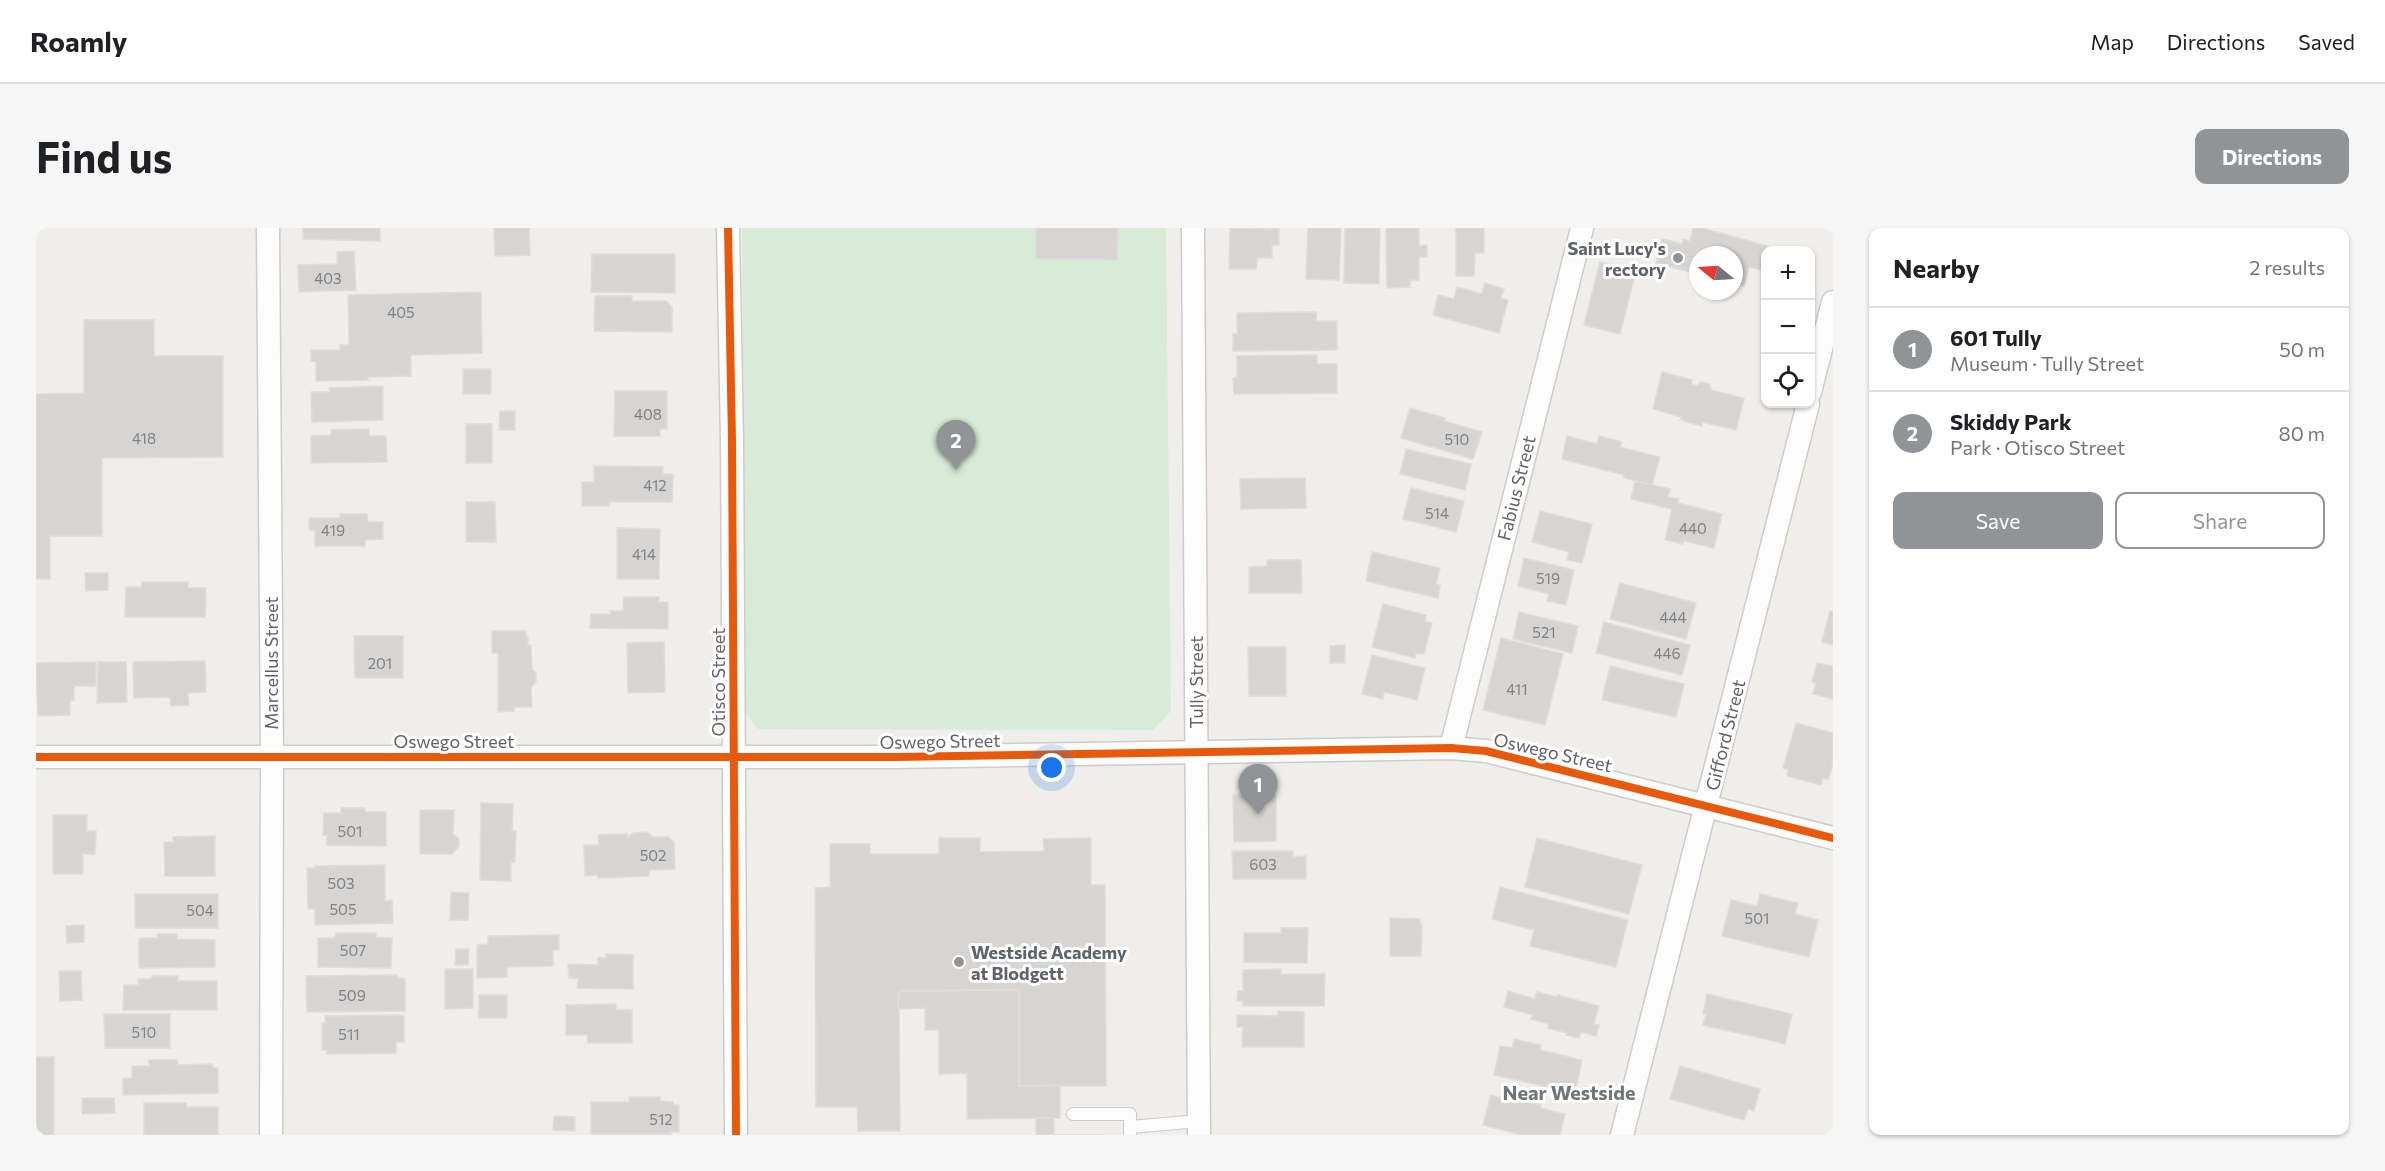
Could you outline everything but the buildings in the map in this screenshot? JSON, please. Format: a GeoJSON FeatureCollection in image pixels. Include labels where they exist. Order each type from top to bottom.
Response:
{"type":"FeatureCollection","features":[{"type":"Feature","properties":{"kind":"street","name":"Marcellus Street"},"geometry":{"type":"LineString","coordinates":[[268,228],[272,756],[271,1135]]}},
{"type":"Feature","properties":{"kind":"street","name":"Otisco Street"},"geometry":{"type":"LineString","coordinates":[[729,228],[736,1135]]}},
{"type":"Feature","properties":{"kind":"street","name":"Tully Street"},"geometry":{"type":"LineString","coordinates":[[1192,228],[1199,1128]]}},
{"type":"Feature","properties":{"kind":"street","name":"Fabius Street"},"geometry":{"type":"LineString","coordinates":[[1451,748],[1582,228]]}},
{"type":"Feature","properties":{"kind":"street"},"geometry":{"type":"LineString","coordinates":[[1815,372],[1833,302]]}},
{"type":"Feature","properties":{"kind":"street","name":"Gifford Street"},"geometry":{"type":"LineString","coordinates":[[1622,1135],[1807,408]]}},
{"type":"Feature","properties":{"kind":"street","name":"Oswego Street"},"geometry":{"type":"LineString","coordinates":[[36,757],[897,757],[1451,748],[1486,751],[1833,838]]}},
{"type":"Feature","properties":{"kind":"lane"},"geometry":{"type":"LineString","coordinates":[[1072,1114],[1130,1114],[1130,1131],[1199,1128]]}},
{"type":"Feature","properties":{"kind":"green space"},"geometry":{"type":"Polygon","coordinates":[[[742,228],[1166,228],[1171,711],[1153,730],[758,729],[746,713],[742,228]]]}},
{"type":"Feature","properties":{"kind":"cycle path"},"geometry":{"type":"LineString","coordinates":[[728,228],[732,441],[736,1135]]}},
{"type":"Feature","properties":{"kind":"cycle path"},"geometry":{"type":"LineString","coordinates":[[36,757],[897,757],[1451,748],[1486,751],[1833,838]]}},
{"type":"Feature","properties":{"kind":"place","name":"Saint Lucy's rectory"},"geometry":{"type":"Point","coordinates":[1678,258]}},
{"type":"Feature","properties":{"kind":"place","name":"Skiddy Park"},"geometry":{"type":"Point","coordinates":[956,470]}},
{"type":"Feature","properties":{"kind":"place","name":"601 Tully"},"geometry":{"type":"Point","coordinates":[1258,814]}},
{"type":"Feature","properties":{"kind":"place","name":"Westside Academy at Blodgett"},"geometry":{"type":"Point","coordinates":[959,962]}},
{"type":"Feature","properties":{"kind":"district","name":"Near Westside"},"geometry":{"type":"Point","coordinates":[1569,1092]}}]}
